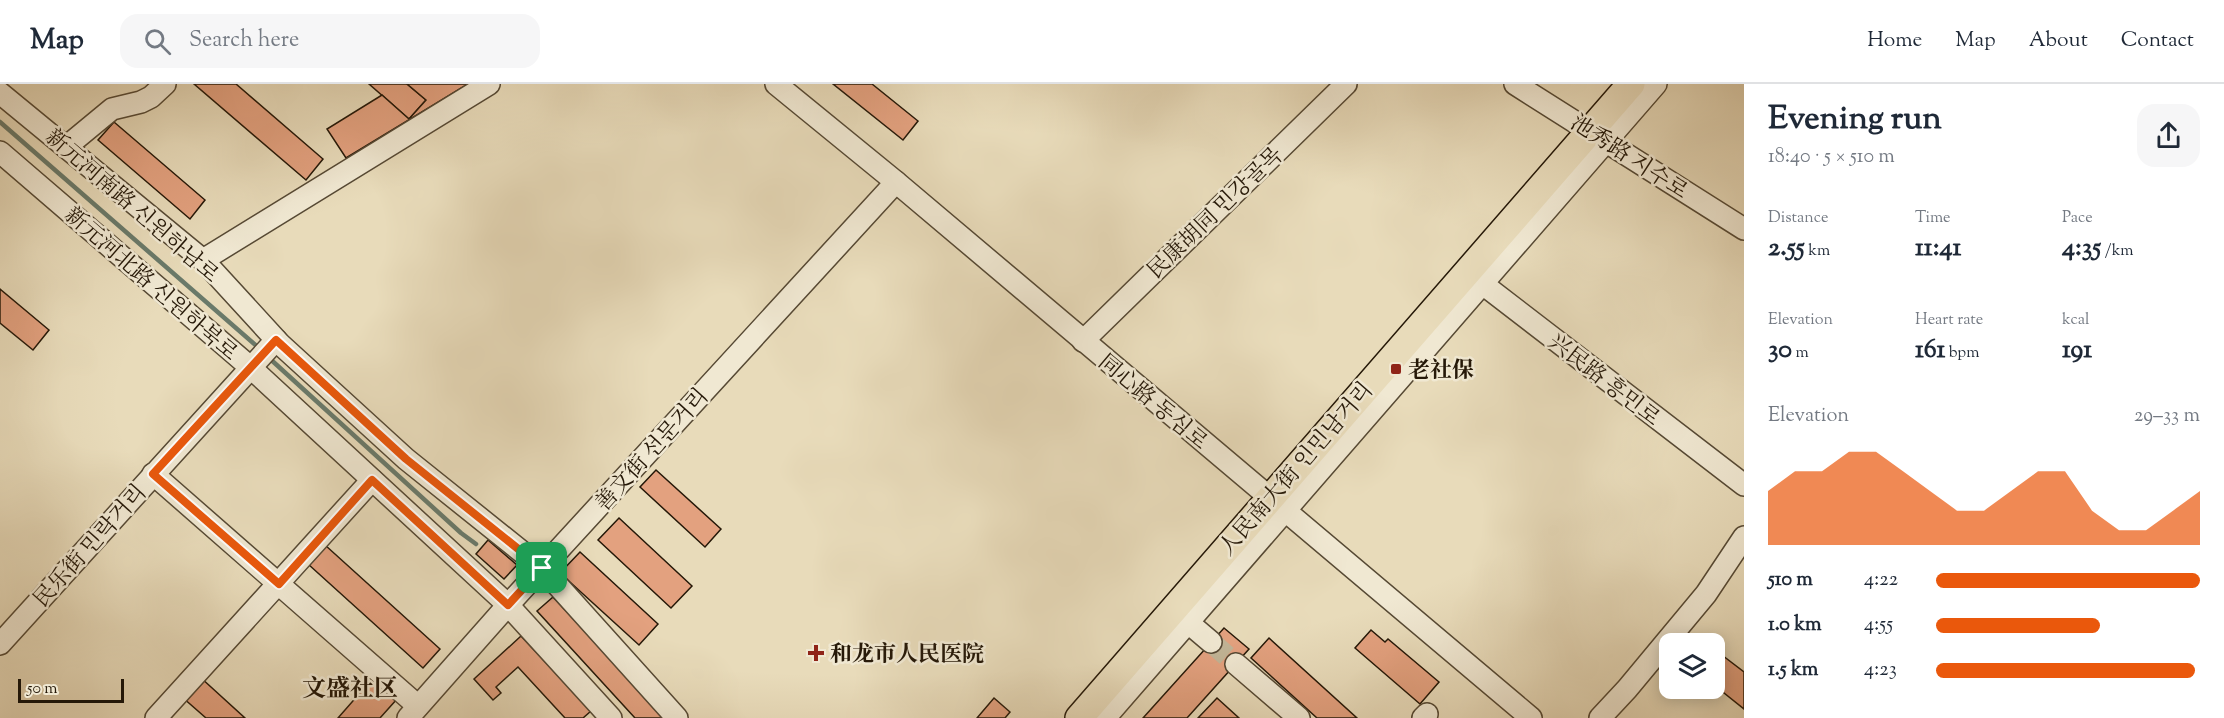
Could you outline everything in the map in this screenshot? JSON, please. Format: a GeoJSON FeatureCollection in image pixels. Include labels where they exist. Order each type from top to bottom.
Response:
{"type":"FeatureCollection","features":[{"type":"Feature","properties":{"kind":"main road","name":"人民南大街 인민남거리"},"geometry":{"type":"LineString","coordinates":[[1079,718],[1181,616],[1271,499],[1591,132],[1611,84]]}},
{"type":"Feature","properties":{"kind":"main road","name":"人民南大街 인민남거리"},"geometry":{"type":"LineString","coordinates":[[1060,718],[1271,499],[1474,278],[1631,84]]}},
{"type":"Feature","properties":{"kind":"street"},"geometry":{"type":"LineString","coordinates":[[66,147],[112,109],[141,102],[165,84]]}},
{"type":"Feature","properties":{"kind":"street"},"geometry":{"type":"LineString","coordinates":[[203,260],[489,84]]}},
{"type":"Feature","properties":{"kind":"street","name":"同心路 동심로"},"geometry":{"type":"LineString","coordinates":[[776,84],[896,182],[1531,718]]}},
{"type":"Feature","properties":{"kind":"street","name":"民康胡同 민강골목"},"geometry":{"type":"LineString","coordinates":[[1083,341],[1346,84]]}},
{"type":"Feature","properties":{"kind":"street","name":"池秀路 지수로"},"geometry":{"type":"LineString","coordinates":[[1515,84],[1744,229]]}},
{"type":"Feature","properties":{"kind":"street","name":"人民南大街 인민남거리"},"geometry":{"type":"LineString","coordinates":[[1591,132],[1656,84]]}},
{"type":"Feature","properties":{"kind":"street","name":"新元河南路 신원하남로"},"geometry":{"type":"LineString","coordinates":[[0,93],[203,260],[263,353],[406,459],[542,568],[677,718]]}},
{"type":"Feature","properties":{"kind":"street","name":"新元河北路 신원하북로"},"geometry":{"type":"LineString","coordinates":[[0,152],[263,353],[372,480],[508,605],[610,718]]}},
{"type":"Feature","properties":{"kind":"street","name":"善文街 선문거리"},"geometry":{"type":"LineString","coordinates":[[413,712],[508,605],[896,182]]}},
{"type":"Feature","properties":{"kind":"street","name":"兴民路 흥민로"},"geometry":{"type":"LineString","coordinates":[[1474,278],[1744,485]]}},
{"type":"Feature","properties":{"kind":"street","name":"民乐街 민락거리"},"geometry":{"type":"LineString","coordinates":[[0,644],[263,353]]}},
{"type":"Feature","properties":{"kind":"street"},"geometry":{"type":"LineString","coordinates":[[153,474],[279,584],[413,712]]}},
{"type":"Feature","properties":{"kind":"street"},"geometry":{"type":"LineString","coordinates":[[156,718],[372,480]]}},
{"type":"Feature","properties":{"kind":"street"},"geometry":{"type":"LineString","coordinates":[[1600,718],[1706,594],[1744,537]]}},
{"type":"Feature","properties":{"kind":"street"},"geometry":{"type":"LineString","coordinates":[[1181,616],[1211,642]]}},
{"type":"Feature","properties":{"kind":"street","name":"人民南大街 인민남거리"},"geometry":{"type":"LineString","coordinates":[[1105,718],[1181,616]]}},
{"type":"Feature","properties":{"kind":"street"},"geometry":{"type":"LineString","coordinates":[[1236,664],[1299,718]]}},
{"type":"Feature","properties":{"kind":"building"},"geometry":{"type":"Polygon","coordinates":[[[194,84],[236,84],[323,159],[306,180],[194,84]]]}},
{"type":"Feature","properties":{"kind":"building"},"geometry":{"type":"Polygon","coordinates":[[[369,84],[407,84],[426,100],[409,119],[369,84]]]}},
{"type":"Feature","properties":{"kind":"building"},"geometry":{"type":"Polygon","coordinates":[[[407,84],[468,84],[346,158],[327,129],[382,95],[409,119],[426,100],[407,84]]]}},
{"type":"Feature","properties":{"kind":"building"},"geometry":{"type":"Polygon","coordinates":[[[833,84],[872,84],[918,121],[903,140],[833,84]]]}},
{"type":"Feature","properties":{"kind":"building"},"geometry":{"type":"Polygon","coordinates":[[[114,122],[205,200],[190,219],[98,140],[114,122]]]}},
{"type":"Feature","properties":{"kind":"building"},"geometry":{"type":"Polygon","coordinates":[[[0,289],[49,330],[33,350],[0,323],[0,289]]]}},
{"type":"Feature","properties":{"kind":"building"},"geometry":{"type":"Polygon","coordinates":[[[656,470],[721,529],[705,547],[640,487],[656,470]]]}},
{"type":"Feature","properties":{"kind":"building"},"geometry":{"type":"Polygon","coordinates":[[[619,518],[692,586],[671,608],[598,540],[619,518]]]}},
{"type":"Feature","properties":{"kind":"building"},"geometry":{"type":"Polygon","coordinates":[[[488,540],[517,565],[504,579],[476,554],[488,540]]]}},
{"type":"Feature","properties":{"kind":"building"},"geometry":{"type":"Polygon","coordinates":[[[325,545],[440,649],[423,668],[308,564],[325,545]]]}},
{"type":"Feature","properties":{"kind":"building"},"geometry":{"type":"Polygon","coordinates":[[[580,552],[658,624],[639,645],[560,573],[580,552]]]}},
{"type":"Feature","properties":{"kind":"building"},"geometry":{"type":"Polygon","coordinates":[[[553,597],[665,718],[635,718],[537,611],[553,597]]]}},
{"type":"Feature","properties":{"kind":"building"},"geometry":{"type":"Polygon","coordinates":[[[1224,628],[1249,649],[1187,718],[1143,718],[1224,628]]]}},
{"type":"Feature","properties":{"kind":"building"},"geometry":{"type":"Polygon","coordinates":[[[1371,630],[1385,642],[1388,639],[1439,682],[1420,704],[1355,648],[1371,630]]]}},
{"type":"Feature","properties":{"kind":"building"},"geometry":{"type":"Polygon","coordinates":[[[521,636],[591,711],[583,718],[565,718],[518,667],[496,687],[501,693],[493,700],[474,679],[521,636]]]}},
{"type":"Feature","properties":{"kind":"building"},"geometry":{"type":"Polygon","coordinates":[[[1269,638],[1357,718],[1317,718],[1251,658],[1269,638]]]}},
{"type":"Feature","properties":{"kind":"building"},"geometry":{"type":"Polygon","coordinates":[[[1725,657],[1744,672],[1744,709],[1725,694],[1725,657]]]}},
{"type":"Feature","properties":{"kind":"building"},"geometry":{"type":"Polygon","coordinates":[[[200,677],[245,718],[206,718],[182,697],[200,677]]]}},
{"type":"Feature","properties":{"kind":"building"},"geometry":{"type":"Polygon","coordinates":[[[373,678],[397,699],[380,718],[338,718],[373,678]]]}},
{"type":"Feature","properties":{"kind":"building"},"geometry":{"type":"Polygon","coordinates":[[[994,698],[1010,712],[1005,718],[977,718],[994,698]]]}},
{"type":"Feature","properties":{"kind":"building"},"geometry":{"type":"Polygon","coordinates":[[[1217,698],[1239,718],[1198,718],[1217,698]]]}},
{"type":"Feature","properties":{"kind":"waterway"},"geometry":{"type":"LineString","coordinates":[[0,122],[260,349]]}},
{"type":"Feature","properties":{"kind":"waterway"},"geometry":{"type":"LineString","coordinates":[[268,357],[461,533],[476,544]]}},
{"type":"Feature","properties":{"kind":"tunnel"},"geometry":{"type":"LineString","coordinates":[[1211,642],[1236,664]]}},
{"type":"Feature","properties":{"kind":"place","name":"老社保"},"geometry":{"type":"Point","coordinates":[1396,369]}},
{"type":"Feature","properties":{"kind":"place","name":"和龙市人民医院"},"geometry":{"type":"Point","coordinates":[816,653]}},
{"type":"Feature","properties":{"kind":"district","name":"文盛社区"},"geometry":{"type":"Point","coordinates":[350,688]}},
{"type":"Feature","properties":{"kind":"route"},"geometry":{"type":"LineString","coordinates":[[276,340],[406,459],[542,568],[508,605],[372,480],[279,584],[153,474],[276,340]]}}]}
